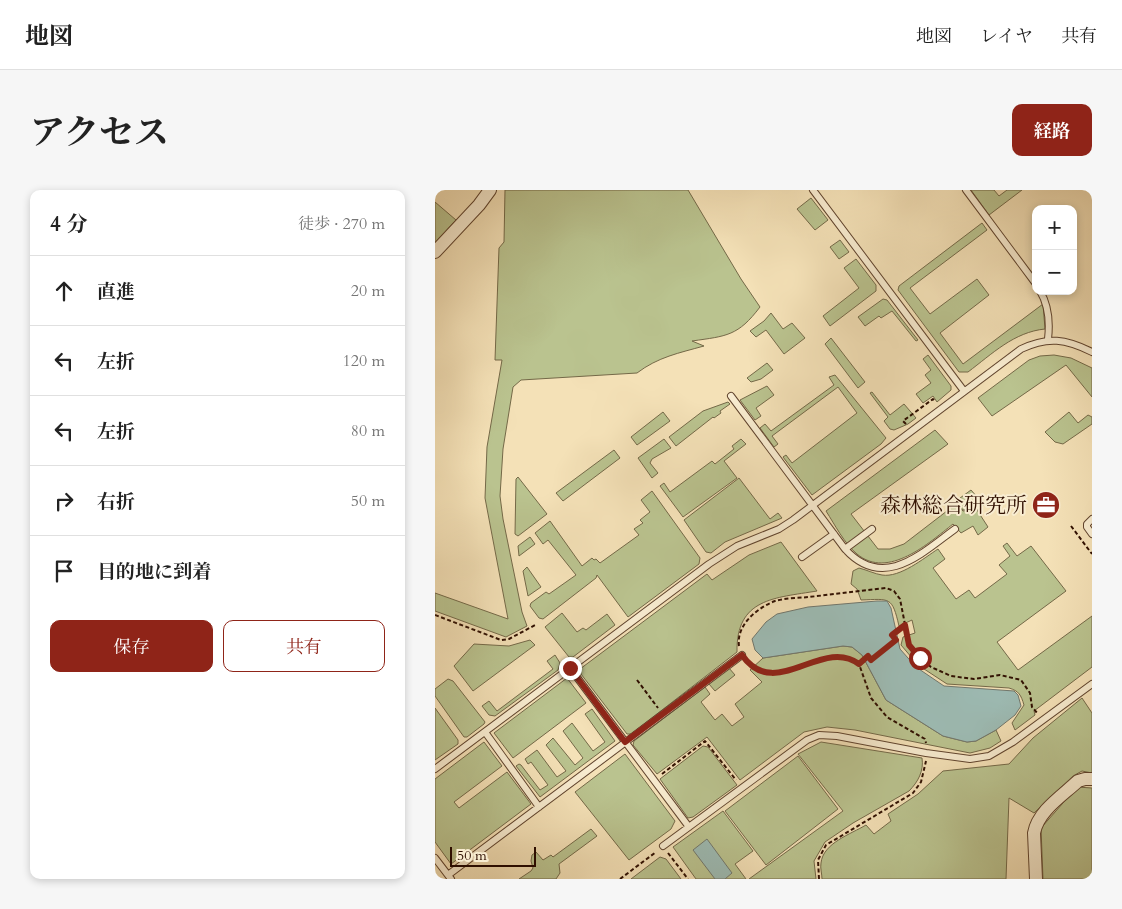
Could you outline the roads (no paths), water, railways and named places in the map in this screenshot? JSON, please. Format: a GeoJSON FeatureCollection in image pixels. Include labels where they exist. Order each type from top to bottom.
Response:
{"type":"FeatureCollection","features":[{"type":"Feature","properties":{"kind":"street"},"geometry":{"type":"LineString","coordinates":[[435,252],[479,205],[490,190]]}},
{"type":"Feature","properties":{"kind":"street"},"geometry":{"type":"LineString","coordinates":[[1036,879],[1034,833],[1041,816],[1078,781],[1092,779]]}},
{"type":"Feature","properties":{"kind":"lane"},"geometry":{"type":"LineString","coordinates":[[813,190],[964,391]]}},
{"type":"Feature","properties":{"kind":"lane"},"geometry":{"type":"LineString","coordinates":[[966,190],[1032,279]]}},
{"type":"Feature","properties":{"kind":"lane"},"geometry":{"type":"LineString","coordinates":[[1043,295],[1047,302],[1049,339]]}},
{"type":"Feature","properties":{"kind":"lane"},"geometry":{"type":"LineString","coordinates":[[435,769],[720,556],[737,546],[779,529],[1021,348],[1049,339],[1067,342],[1092,352]]}},
{"type":"Feature","properties":{"kind":"lane"},"geometry":{"type":"LineString","coordinates":[[731,396],[776,453],[852,557],[871,566],[883,569],[892,567],[913,560],[955,529]]}},
{"type":"Feature","properties":{"kind":"lane"},"geometry":{"type":"LineString","coordinates":[[1092,519],[1087,524],[1092,534]]}},
{"type":"Feature","properties":{"kind":"lane"},"geometry":{"type":"LineString","coordinates":[[845,549],[872,529]]}},
{"type":"Feature","properties":{"kind":"lane"},"geometry":{"type":"LineString","coordinates":[[802,557],[834,534]]}},
{"type":"Feature","properties":{"kind":"lane"},"geometry":{"type":"LineString","coordinates":[[435,858],[450,877],[539,807],[742,655]]}},
{"type":"Feature","properties":{"kind":"lane"},"geometry":{"type":"LineString","coordinates":[[570,668],[689,828]]}},
{"type":"Feature","properties":{"kind":"lane"},"geometry":{"type":"LineString","coordinates":[[663,846],[796,747],[819,735],[837,736],[926,753],[970,759],[989,756],[1013,742],[1092,684]]}},
{"type":"Feature","properties":{"kind":"lane"},"geometry":{"type":"LineString","coordinates":[[485,732],[539,807]]}},
{"type":"Feature","properties":{"kind":"water"},"geometry":{"type":"Polygon","coordinates":[[[887,601],[891,608],[900,649],[916,667],[944,686],[1014,691],[1018,695],[1021,706],[1015,715],[996,730],[976,741],[967,742],[943,736],[886,700],[862,655],[852,647],[843,646],[763,658],[755,650],[752,639],[766,622],[777,614],[808,607],[887,601]]]}},
{"type":"Feature","properties":{"kind":"water"},"geometry":{"type":"Polygon","coordinates":[[[707,839],[732,873],[725,879],[715,879],[693,850],[707,839]]]}},
{"type":"Feature","properties":{"kind":"place","name":"森林総合研究所"},"geometry":{"type":"Point","coordinates":[1046,505]}}]}
